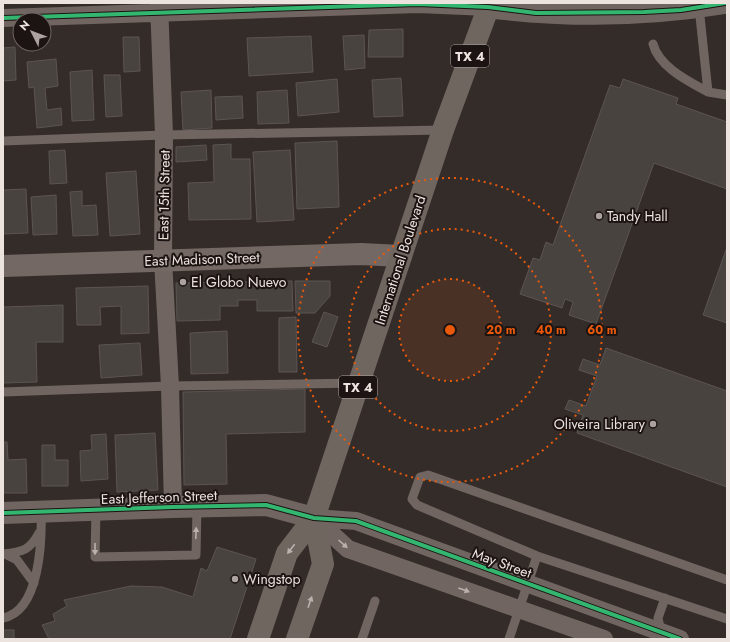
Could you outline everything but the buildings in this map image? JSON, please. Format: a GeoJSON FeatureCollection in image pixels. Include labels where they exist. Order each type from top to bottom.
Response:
{"type":"FeatureCollection","features":[{"type":"Feature","properties":{"kind":"main road","name":"International Boulevard"},"geometry":{"type":"LineString","coordinates":[[258,639],[287,553],[314,518],[443,130],[489,5]]}},
{"type":"Feature","properties":{"kind":"main road","name":"East Madison Street"},"geometry":{"type":"LineString","coordinates":[[3,266],[361,254],[401,256]]}},
{"type":"Feature","properties":{"kind":"main road","name":"International Boulevard"},"geometry":{"type":"LineString","coordinates":[[297,639],[323,564],[314,518]]}},
{"type":"Feature","properties":{"kind":"street"},"geometry":{"type":"LineString","coordinates":[[3,18],[160,7],[418,3],[489,5],[536,13],[687,7],[725,3]]}},
{"type":"Feature","properties":{"kind":"street","name":"East 15th Street"},"geometry":{"type":"LineString","coordinates":[[160,7],[164,135],[163,260],[170,386],[173,507]]}},
{"type":"Feature","properties":{"kind":"street","name":"East Jefferson Street"},"geometry":{"type":"LineString","coordinates":[[3,513],[41,520],[96,510],[266,505],[314,518]]}},
{"type":"Feature","properties":{"kind":"street"},"geometry":{"type":"LineString","coordinates":[[314,518],[348,549],[604,639]]}},
{"type":"Feature","properties":{"kind":"street","name":"May Street"},"geometry":{"type":"LineString","coordinates":[[314,518],[356,521],[660,636],[680,639]]}},
{"type":"Feature","properties":{"kind":"lane"},"geometry":{"type":"LineString","coordinates":[[687,7],[708,92]]}},
{"type":"Feature","properties":{"kind":"lane"},"geometry":{"type":"LineString","coordinates":[[653,44],[656,54],[684,79],[708,92],[727,95]]}},
{"type":"Feature","properties":{"kind":"lane"},"geometry":{"type":"LineString","coordinates":[[3,141],[164,135],[443,130]]}},
{"type":"Feature","properties":{"kind":"lane"},"geometry":{"type":"LineString","coordinates":[[3,392],[170,386],[359,383]]}},
{"type":"Feature","properties":{"kind":"lane"},"geometry":{"type":"LineString","coordinates":[[727,580],[428,475],[420,477],[412,499],[416,505],[537,556],[727,619]]}},
{"type":"Feature","properties":{"kind":"lane"},"geometry":{"type":"LineString","coordinates":[[96,510],[96,557],[196,555],[197,506]]}},
{"type":"Feature","properties":{"kind":"lane"},"geometry":{"type":"LineString","coordinates":[[4,554],[21,552],[32,546],[41,520]]}},
{"type":"Feature","properties":{"kind":"lane"},"geometry":{"type":"LineString","coordinates":[[3,618],[20,609],[30,595],[34,583],[41,520]]}},
{"type":"Feature","properties":{"kind":"lane"},"geometry":{"type":"LineString","coordinates":[[4,554],[17,560],[34,583]]}},
{"type":"Feature","properties":{"kind":"lane"},"geometry":{"type":"LineString","coordinates":[[509,639],[537,556]]}},
{"type":"Feature","properties":{"kind":"lane"},"geometry":{"type":"LineString","coordinates":[[660,636],[658,618],[665,598]]}},
{"type":"Feature","properties":{"kind":"lane"},"geometry":{"type":"LineString","coordinates":[[362,639],[375,601]]}},
{"type":"Feature","properties":{"kind":"cycle path"},"geometry":{"type":"LineString","coordinates":[[3,18],[418,4],[488,7],[536,13],[644,12],[681,10],[725,3]]}},
{"type":"Feature","properties":{"kind":"cycle path"},"geometry":{"type":"LineString","coordinates":[[3,513],[266,505],[314,518],[356,521],[680,639]]}},
{"type":"Feature","properties":{"kind":"place","name":"Tandy Hall"},"geometry":{"type":"Point","coordinates":[599,216]}},
{"type":"Feature","properties":{"kind":"place","name":"El Globo Nuevo"},"geometry":{"type":"Point","coordinates":[183,282]}},
{"type":"Feature","properties":{"kind":"place","name":"Oliveira Library"},"geometry":{"type":"Point","coordinates":[653,424]}},
{"type":"Feature","properties":{"kind":"place","name":"Wingstop"},"geometry":{"type":"Point","coordinates":[235,579]}}]}
